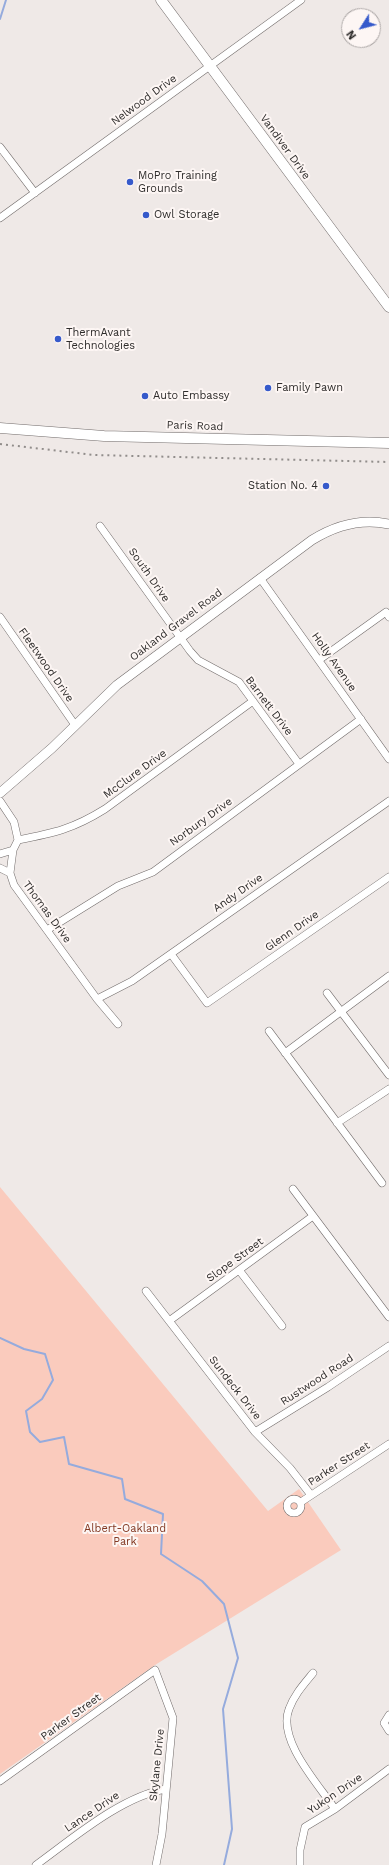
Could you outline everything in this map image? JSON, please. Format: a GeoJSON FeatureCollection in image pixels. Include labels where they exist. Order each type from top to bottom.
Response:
{"type":"FeatureCollection","features":[{"type":"Feature","properties":{"kind":"main road","name":"Vandiver Drive"},"geometry":{"type":"LineString","coordinates":[[161,0],[389,308]]}},
{"type":"Feature","properties":{"kind":"main road","name":"Paris Road"},"geometry":{"type":"LineString","coordinates":[[0,428],[104,436],[389,443]]}},
{"type":"Feature","properties":{"kind":"street","name":"Nelwood Drive"},"geometry":{"type":"LineString","coordinates":[[0,218],[300,0]]}},
{"type":"Feature","properties":{"kind":"street"},"geometry":{"type":"LineString","coordinates":[[0,146],[35,192]]}},
{"type":"Feature","properties":{"kind":"street","name":"Oakland Gravel Road"},"geometry":{"type":"LineString","coordinates":[[0,793],[52,748],[117,685],[179,637],[326,531],[345,524],[374,521],[389,524]]}},
{"type":"Feature","properties":{"kind":"street","name":"South Drive"},"geometry":{"type":"LineString","coordinates":[[100,526],[179,637]]}},
{"type":"Feature","properties":{"kind":"street","name":"Holly Avenue"},"geometry":{"type":"LineString","coordinates":[[260,578],[320,660],[389,759]]}},
{"type":"Feature","properties":{"kind":"street"},"geometry":{"type":"LineString","coordinates":[[320,660],[386,612],[389,617]]}},
{"type":"Feature","properties":{"kind":"street","name":"Fleetwood Drive"},"geometry":{"type":"LineString","coordinates":[[0,617],[75,726]]}},
{"type":"Feature","properties":{"kind":"street","name":"Barnett Drive"},"geometry":{"type":"LineString","coordinates":[[179,637],[198,660],[240,682],[299,764]]}},
{"type":"Feature","properties":{"kind":"street","name":"McClure Drive"},"geometry":{"type":"LineString","coordinates":[[18,840],[59,832],[83,822],[105,809],[254,701]]}},
{"type":"Feature","properties":{"kind":"street","name":"Norbury Drive"},"geometry":{"type":"LineString","coordinates":[[47,930],[118,886],[153,872],[361,719]]}},
{"type":"Feature","properties":{"kind":"street"},"geometry":{"type":"LineString","coordinates":[[0,801],[14,822],[18,840],[13,850],[10,873],[0,868]]}},
{"type":"Feature","properties":{"kind":"street","name":"Andy Drive"},"geometry":{"type":"LineString","coordinates":[[97,999],[132,981],[389,801]]}},
{"type":"Feature","properties":{"kind":"street"},"geometry":{"type":"LineString","coordinates":[[0,854],[13,850]]}},
{"type":"Feature","properties":{"kind":"street","name":"Thomas Drive"},"geometry":{"type":"LineString","coordinates":[[10,873],[14,885],[97,999],[118,1024]]}},
{"type":"Feature","properties":{"kind":"street","name":"Glenn Drive"},"geometry":{"type":"LineString","coordinates":[[171,954],[207,1003],[389,876]]}},
{"type":"Feature","properties":{"kind":"street"},"geometry":{"type":"LineString","coordinates":[[285,1053],[341,1010],[389,976]]}},
{"type":"Feature","properties":{"kind":"street"},"geometry":{"type":"LineString","coordinates":[[328,993],[389,1075]]}},
{"type":"Feature","properties":{"kind":"street"},"geometry":{"type":"LineString","coordinates":[[269,1031],[382,1182]]}},
{"type":"Feature","properties":{"kind":"street"},"geometry":{"type":"LineString","coordinates":[[337,1123],[389,1088]]}},
{"type":"Feature","properties":{"kind":"street"},"geometry":{"type":"LineString","coordinates":[[292,1189],[389,1317]]}},
{"type":"Feature","properties":{"kind":"street","name":"Slope Street"},"geometry":{"type":"LineString","coordinates":[[170,1321],[313,1216]]}},
{"type":"Feature","properties":{"kind":"street"},"geometry":{"type":"LineString","coordinates":[[239,1270],[282,1326]]}},
{"type":"Feature","properties":{"kind":"street","name":"Sundeck Drive"},"geometry":{"type":"LineString","coordinates":[[146,1291],[255,1432],[290,1468],[311,1495]]}},
{"type":"Feature","properties":{"kind":"street","name":"Rustwood Road"},"geometry":{"type":"LineString","coordinates":[[255,1432],[328,1388],[389,1346]]}},
{"type":"Feature","properties":{"kind":"street","name":"Parker Street"},"geometry":{"type":"LineString","coordinates":[[301,1502],[389,1444]]}},
{"type":"Feature","properties":{"kind":"street","name":"Parker Street"},"geometry":{"type":"LineString","coordinates":[[0,1781],[155,1670]]}},
{"type":"Feature","properties":{"kind":"street","name":"Skylane Drive"},"geometry":{"type":"LineString","coordinates":[[155,1670],[173,1718],[162,1834],[156,1865]]}},
{"type":"Feature","properties":{"kind":"street"},"geometry":{"type":"LineString","coordinates":[[313,1673],[295,1696],[288,1710],[286,1727],[292,1748],[335,1809]]}},
{"type":"Feature","properties":{"kind":"street"},"geometry":{"type":"LineString","coordinates":[[389,1715],[384,1723],[389,1731]]}},
{"type":"Feature","properties":{"kind":"street","name":"Yukon Drive"},"geometry":{"type":"LineString","coordinates":[[300,1865],[300,1850],[304,1827],[335,1809],[389,1769]]}},
{"type":"Feature","properties":{"kind":"street","name":"Lance Drive"},"geometry":{"type":"LineString","coordinates":[[36,1865],[130,1800],[150,1791],[166,1789]]}},
{"type":"Feature","properties":{"kind":"green space","name":"Albert-Oakland Park"},"geometry":{"type":"Polygon","coordinates":[[[0,1187],[268,1511],[299,1489],[341,1550],[155,1665],[0,1774],[0,1187]]]}},
{"type":"Feature","properties":{"kind":"waterway"},"geometry":{"type":"LineString","coordinates":[[0,19],[6,0]]}},
{"type":"Feature","properties":{"kind":"waterway"},"geometry":{"type":"LineString","coordinates":[[0,1338],[24,1349],[45,1354],[53,1380],[42,1399],[26,1411],[30,1432],[40,1442],[64,1437],[69,1464],[122,1479],[125,1499],[163,1514],[161,1554],[202,1581],[224,1604],[238,1658],[223,1709],[232,1829],[224,1865]]}},
{"type":"Feature","properties":{"kind":"railway"},"geometry":{"type":"LineString","coordinates":[[0,444],[94,455],[389,462]]}},
{"type":"Feature","properties":{"kind":"place","name":"MoPro Training Grounds"},"geometry":{"type":"Point","coordinates":[130,182]}},
{"type":"Feature","properties":{"kind":"place","name":"Owl Storage"},"geometry":{"type":"Point","coordinates":[146,215]}},
{"type":"Feature","properties":{"kind":"place","name":"ThermAvant Technologies"},"geometry":{"type":"Point","coordinates":[58,339]}},
{"type":"Feature","properties":{"kind":"place","name":"Family Pawn"},"geometry":{"type":"Point","coordinates":[268,388]}},
{"type":"Feature","properties":{"kind":"place","name":"Auto Embassy"},"geometry":{"type":"Point","coordinates":[145,396]}},
{"type":"Feature","properties":{"kind":"place","name":"Station No. 4"},"geometry":{"type":"Point","coordinates":[326,486]}}]}
